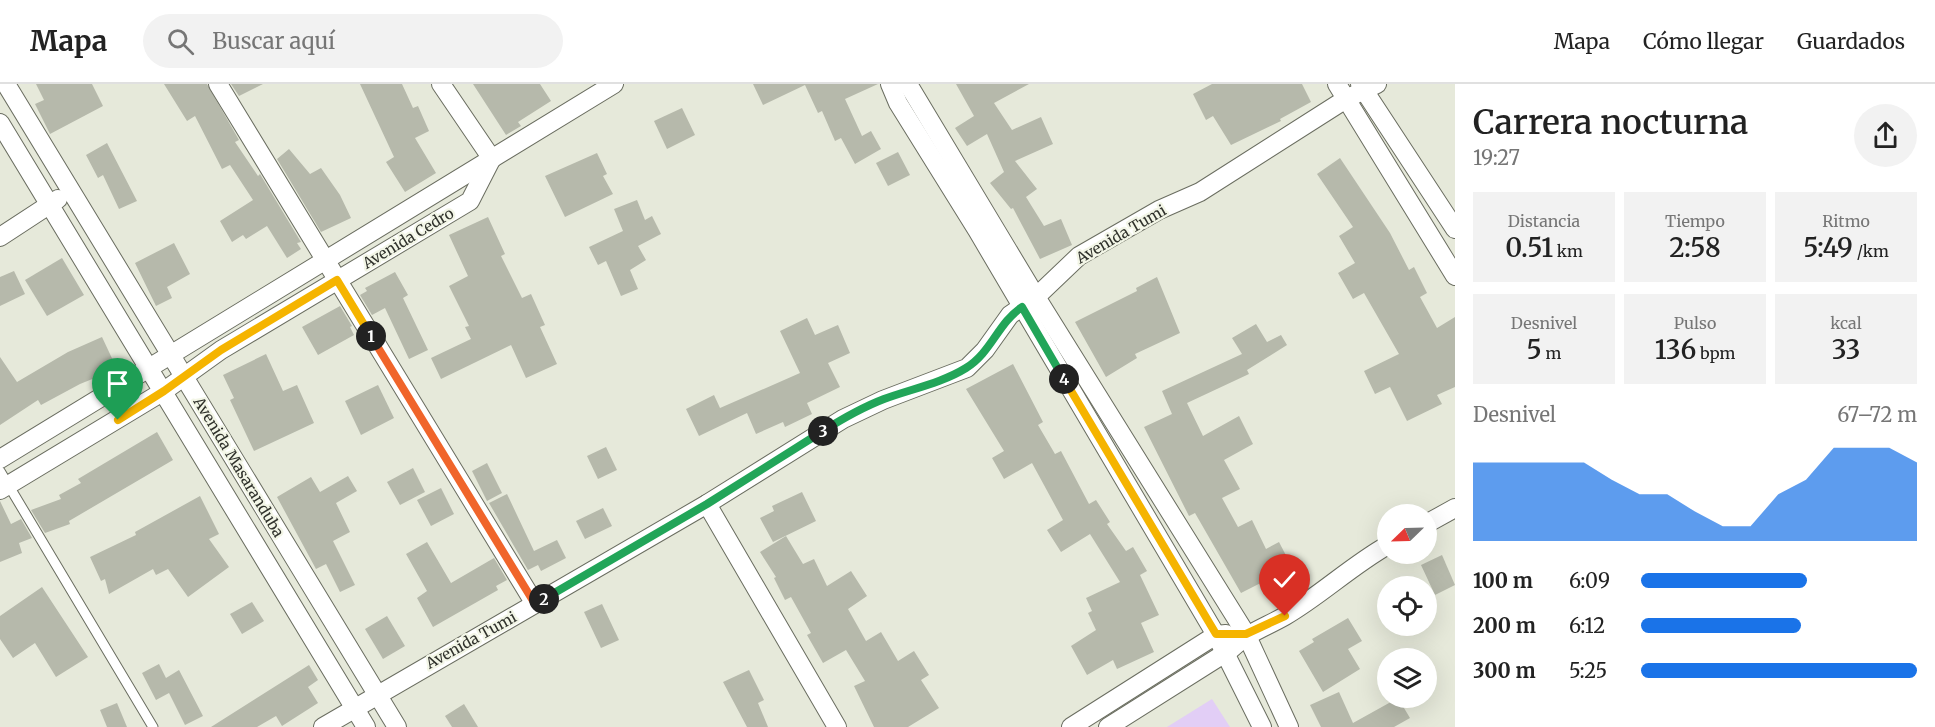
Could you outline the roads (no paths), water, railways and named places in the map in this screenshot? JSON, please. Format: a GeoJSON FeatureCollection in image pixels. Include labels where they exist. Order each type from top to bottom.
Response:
{"type":"FeatureCollection","features":[{"type":"Feature","properties":{"kind":"street","name":"Avenida Masaranduba"},"geometry":{"type":"LineString","coordinates":[[6,84],[69,191],[393,720]]}},
{"type":"Feature","properties":{"kind":"street"},"geometry":{"type":"LineString","coordinates":[[218,84],[535,604]]}},
{"type":"Feature","properties":{"kind":"street"},"geometry":{"type":"LineString","coordinates":[[441,84],[492,159]]}},
{"type":"Feature","properties":{"kind":"street","name":"Avenida Cedro"},"geometry":{"type":"LineString","coordinates":[[0,459],[614,84]]}},
{"type":"Feature","properties":{"kind":"street"},"geometry":{"type":"LineString","coordinates":[[890,84],[898,103],[1246,634],[1289,727]]}},
{"type":"Feature","properties":{"kind":"street"},"geometry":{"type":"LineString","coordinates":[[908,84],[1216,634],[1262,727]]}},
{"type":"Feature","properties":{"kind":"street"},"geometry":{"type":"LineString","coordinates":[[1368,86],[1455,229]]}},
{"type":"Feature","properties":{"kind":"street","name":"Avenida Tumi"},"geometry":{"type":"LineString","coordinates":[[323,727],[376,694],[707,504],[843,419],[883,400],[967,368],[986,350],[1010,315],[1029,302],[1079,256],[1159,210],[1200,192],[1342,92],[1368,86]]}},
{"type":"Feature","properties":{"kind":"street"},"geometry":{"type":"LineString","coordinates":[[1342,92],[1455,276]]}},
{"type":"Feature","properties":{"kind":"street"},"geometry":{"type":"LineString","coordinates":[[0,123],[367,727],[393,720]]}},
{"type":"Feature","properties":{"kind":"street","name":"Avenida Cedro"},"geometry":{"type":"LineString","coordinates":[[3,482],[164,391],[221,350],[470,201],[492,159]]}},
{"type":"Feature","properties":{"kind":"street"},"geometry":{"type":"LineString","coordinates":[[0,237],[69,191]]}},
{"type":"Feature","properties":{"kind":"street"},"geometry":{"type":"LineString","coordinates":[[707,504],[837,727]]}},
{"type":"Feature","properties":{"kind":"street"},"geometry":{"type":"LineString","coordinates":[[1437,518],[1455,508]]}},
{"type":"Feature","properties":{"kind":"street"},"geometry":{"type":"LineString","coordinates":[[1108,727],[1225,654],[1246,634],[1285,616],[1362,559],[1377,551]]}},
{"type":"Feature","properties":{"kind":"street"},"geometry":{"type":"LineString","coordinates":[[1071,727],[1216,634],[1246,634]]}},
{"type":"Feature","properties":{"kind":"lane"},"geometry":{"type":"LineString","coordinates":[[3,482],[153,727]]}}]}
